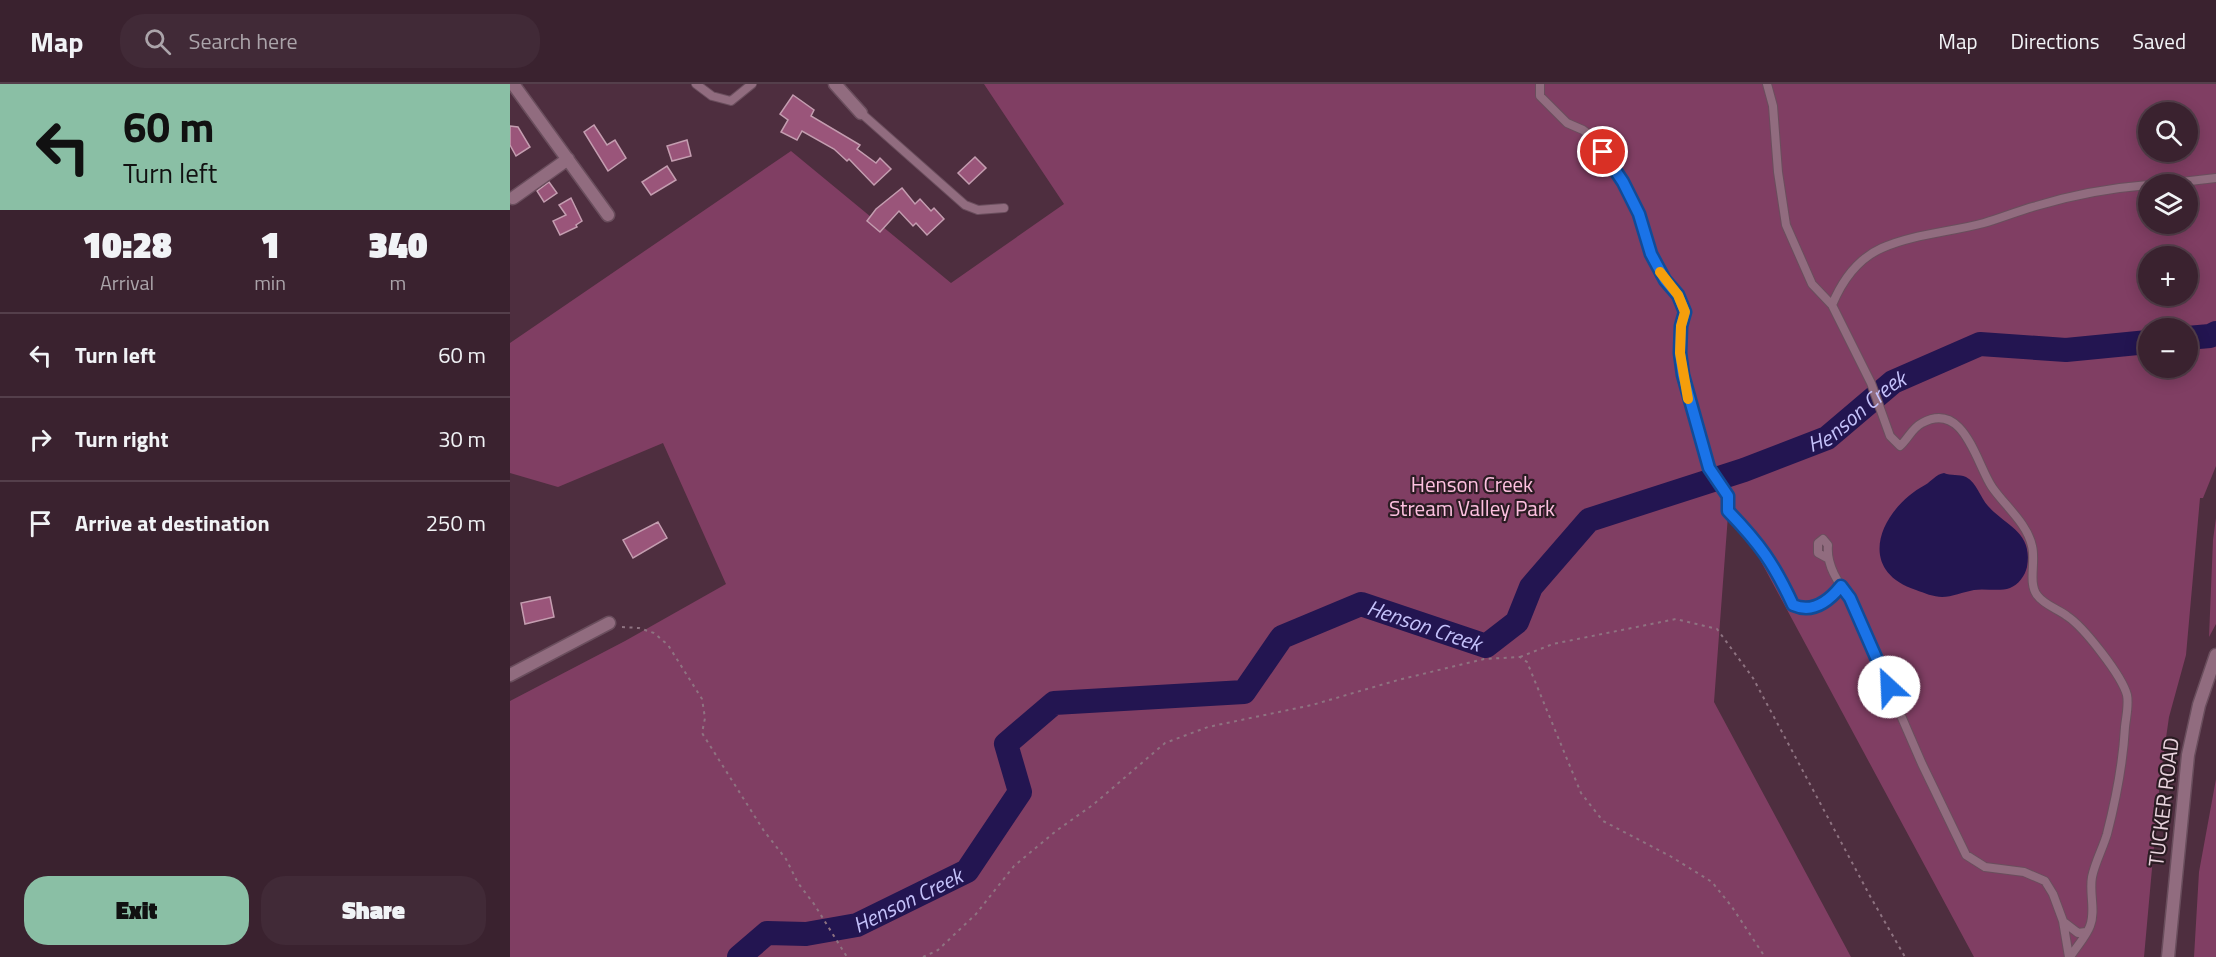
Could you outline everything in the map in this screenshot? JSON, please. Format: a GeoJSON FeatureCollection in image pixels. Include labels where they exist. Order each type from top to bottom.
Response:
{"type":"FeatureCollection","features":[{"type":"Feature","properties":{"kind":"street"},"geometry":{"type":"LineString","coordinates":[[513,84],[608,215]]}},
{"type":"Feature","properties":{"kind":"street"},"geometry":{"type":"LineString","coordinates":[[835,84],[861,113]]}},
{"type":"Feature","properties":{"kind":"street"},"geometry":{"type":"LineString","coordinates":[[513,198],[568,159]]}},
{"type":"Feature","properties":{"kind":"street"},"geometry":{"type":"LineString","coordinates":[[512,670],[609,622]]}},
{"type":"Feature","properties":{"kind":"street","name":"TUCKER ROAD"},"geometry":{"type":"LineString","coordinates":[[2168,957],[2188,755],[2197,713],[2216,655]]}},
{"type":"Feature","properties":{"kind":"lane"},"geometry":{"type":"LineString","coordinates":[[696,84],[712,96],[731,101],[752,84]]}},
{"type":"Feature","properties":{"kind":"lane"},"geometry":{"type":"LineString","coordinates":[[1540,84],[1540,96],[1567,123],[1594,138],[1623,182],[1639,214],[1651,254],[1659,270],[1678,295],[1685,312],[1681,326],[1680,353],[1683,375],[1709,468],[1728,496],[1728,511],[1767,555],[1781,578],[1793,605],[1807,609],[1823,604],[1841,586]]}},
{"type":"Feature","properties":{"kind":"lane"},"geometry":{"type":"LineString","coordinates":[[1767,84],[1773,106],[1778,172],[1786,225],[1812,284],[1832,305],[1864,368],[1890,436],[1900,446],[1922,423],[1936,419],[1945,419],[1957,425],[1967,435],[1991,486],[2027,532],[2032,547],[2033,584],[2037,595],[2049,606],[2067,615],[2083,630],[2109,665],[2127,695],[2125,745],[2121,768],[2106,836],[2092,876],[2092,917],[2086,932],[2070,957]]}},
{"type":"Feature","properties":{"kind":"lane"},"geometry":{"type":"LineString","coordinates":[[861,113],[965,205],[978,210],[1004,208]]}},
{"type":"Feature","properties":{"kind":"lane"},"geometry":{"type":"LineString","coordinates":[[2198,180],[2216,178]]}},
{"type":"Feature","properties":{"kind":"lane"},"geometry":{"type":"LineString","coordinates":[[1832,305],[1848,274],[1858,263],[1881,249],[1984,223],[2038,205],[2085,194],[2138,187]]}},
{"type":"Feature","properties":{"kind":"lane"},"geometry":{"type":"LineString","coordinates":[[1827,558],[1841,586],[1850,598],[1922,764],[1966,855],[1985,867],[2024,872],[2038,877],[2049,886],[2063,921],[2070,957]]}},
{"type":"Feature","properties":{"kind":"lane"},"geometry":{"type":"LineString","coordinates":[[2063,921],[2073,931],[2086,932]]}},
{"type":"Feature","properties":{"kind":"path"},"geometry":{"type":"LineString","coordinates":[[923,957],[938,950],[976,914],[1014,866],[1056,831],[1094,804],[1165,743],[1208,727],[1312,705],[1484,659],[1520,657],[1553,644],[1676,619],[1717,629],[1754,678],[1905,957]]}},
{"type":"Feature","properties":{"kind":"path"},"geometry":{"type":"LineString","coordinates":[[609,622],[614,628],[639,628],[654,633],[668,645],[702,699],[705,718],[702,733],[764,831],[786,859],[798,883],[847,957]]}},
{"type":"Feature","properties":{"kind":"path"},"geometry":{"type":"LineString","coordinates":[[1520,657],[1527,662],[1581,793],[1603,821],[1670,856],[1712,882],[1732,907],[1765,957]]}},
{"type":"Feature","properties":{"kind":"green space","name":"Henson Creek Stream Valley Park"},"geometry":{"type":"Polygon","coordinates":[[[984,84],[2216,84],[2216,466],[2203,498],[2200,498],[2186,655],[2169,717],[2160,780],[2144,957],[1974,957],[1729,502],[1714,702],[1851,957],[510,957],[510,701],[625,641],[726,584],[663,443],[558,487],[510,473],[510,343],[791,151],[951,283],[1064,204],[984,84]]]}},
{"type":"Feature","properties":{"kind":"green space"},"geometry":{"type":"Polygon","coordinates":[[[2216,518],[2216,624],[2209,637],[2213,540],[2216,518]]]}},
{"type":"Feature","properties":{"kind":"green space"},"geometry":{"type":"Polygon","coordinates":[[[2216,779],[2216,957],[2194,957],[2199,872],[2216,779]]]}},
{"type":"Feature","properties":{"kind":"shaded area"},"geometry":{"type":"Polygon","coordinates":[[[1944,473],[1963,476],[1970,480],[1988,506],[2022,538],[2028,555],[2027,567],[2021,580],[2013,587],[2001,590],[1974,590],[1939,597],[1916,590],[1897,580],[1885,568],[1880,554],[1881,538],[1887,523],[1910,495],[1936,476],[1944,473]]]}},
{"type":"Feature","properties":{"kind":"building"},"geometry":{"type":"Polygon","coordinates":[[[793,95],[814,110],[811,116],[860,145],[857,149],[876,163],[880,158],[891,169],[874,185],[849,159],[847,161],[834,149],[802,131],[797,140],[781,132],[788,120],[780,114],[793,95]]]}},
{"type":"Feature","properties":{"kind":"building"},"geometry":{"type":"Polygon","coordinates":[[[594,125],[607,145],[615,140],[626,158],[608,171],[584,132],[594,125]]]}},
{"type":"Feature","properties":{"kind":"building"},"geometry":{"type":"Polygon","coordinates":[[[510,126],[518,127],[530,147],[516,156],[510,145],[510,126]]]}},
{"type":"Feature","properties":{"kind":"building"},"geometry":{"type":"Polygon","coordinates":[[[687,140],[691,156],[672,161],[667,146],[687,140]]]}},
{"type":"Feature","properties":{"kind":"building"},"geometry":{"type":"Polygon","coordinates":[[[975,157],[986,168],[969,184],[958,173],[975,157]]]}},
{"type":"Feature","properties":{"kind":"building"},"geometry":{"type":"Polygon","coordinates":[[[667,166],[676,180],[651,195],[642,182],[667,166]]]}},
{"type":"Feature","properties":{"kind":"building"},"geometry":{"type":"Polygon","coordinates":[[[549,182],[557,193],[544,202],[537,191],[549,182]]]}},
{"type":"Feature","properties":{"kind":"building"},"geometry":{"type":"Polygon","coordinates":[[[902,188],[915,204],[920,199],[931,211],[934,208],[944,219],[927,235],[916,223],[913,226],[899,211],[880,232],[867,221],[876,209],[902,188]]]}},
{"type":"Feature","properties":{"kind":"building"},"geometry":{"type":"Polygon","coordinates":[[[571,198],[582,221],[576,225],[577,227],[560,235],[553,221],[566,215],[559,205],[571,198]]]}},
{"type":"Feature","properties":{"kind":"building"},"geometry":{"type":"Polygon","coordinates":[[[658,522],[667,538],[633,558],[623,540],[658,522]]]}},
{"type":"Feature","properties":{"kind":"building"},"geometry":{"type":"Polygon","coordinates":[[[550,597],[554,617],[525,624],[521,603],[550,597]]]}},
{"type":"Feature","properties":{"kind":"waterway","name":"Henson Creek"},"geometry":{"type":"LineString","coordinates":[[2198,337],[2216,333]]}},
{"type":"Feature","properties":{"kind":"waterway","name":"Henson Creek"},"geometry":{"type":"LineString","coordinates":[[739,957],[767,933],[806,934],[857,925],[967,871],[1020,792],[1006,744],[1054,703],[1244,692],[1282,637],[1361,604],[1486,646],[1517,622],[1531,587],[1589,520],[1744,470],[1827,438],[1893,382],[1980,344],[2066,350],[2138,343]]}},
{"type":"Feature","properties":{"kind":"slow traffic"},"geometry":{"type":"LineString","coordinates":[[1660,272],[1678,295],[1685,312],[1681,326],[1680,353],[1688,399]]}},
{"type":"Feature","properties":{"kind":"route"},"geometry":{"type":"LineString","coordinates":[[1603,152],[1623,182],[1639,214],[1651,254],[1665,280],[1678,295],[1685,312],[1681,326],[1680,353],[1683,375],[1709,468],[1728,496],[1728,511],[1767,555],[1781,578],[1793,605],[1807,609],[1823,604],[1841,586],[1850,598],[1889,687]]}}]}
